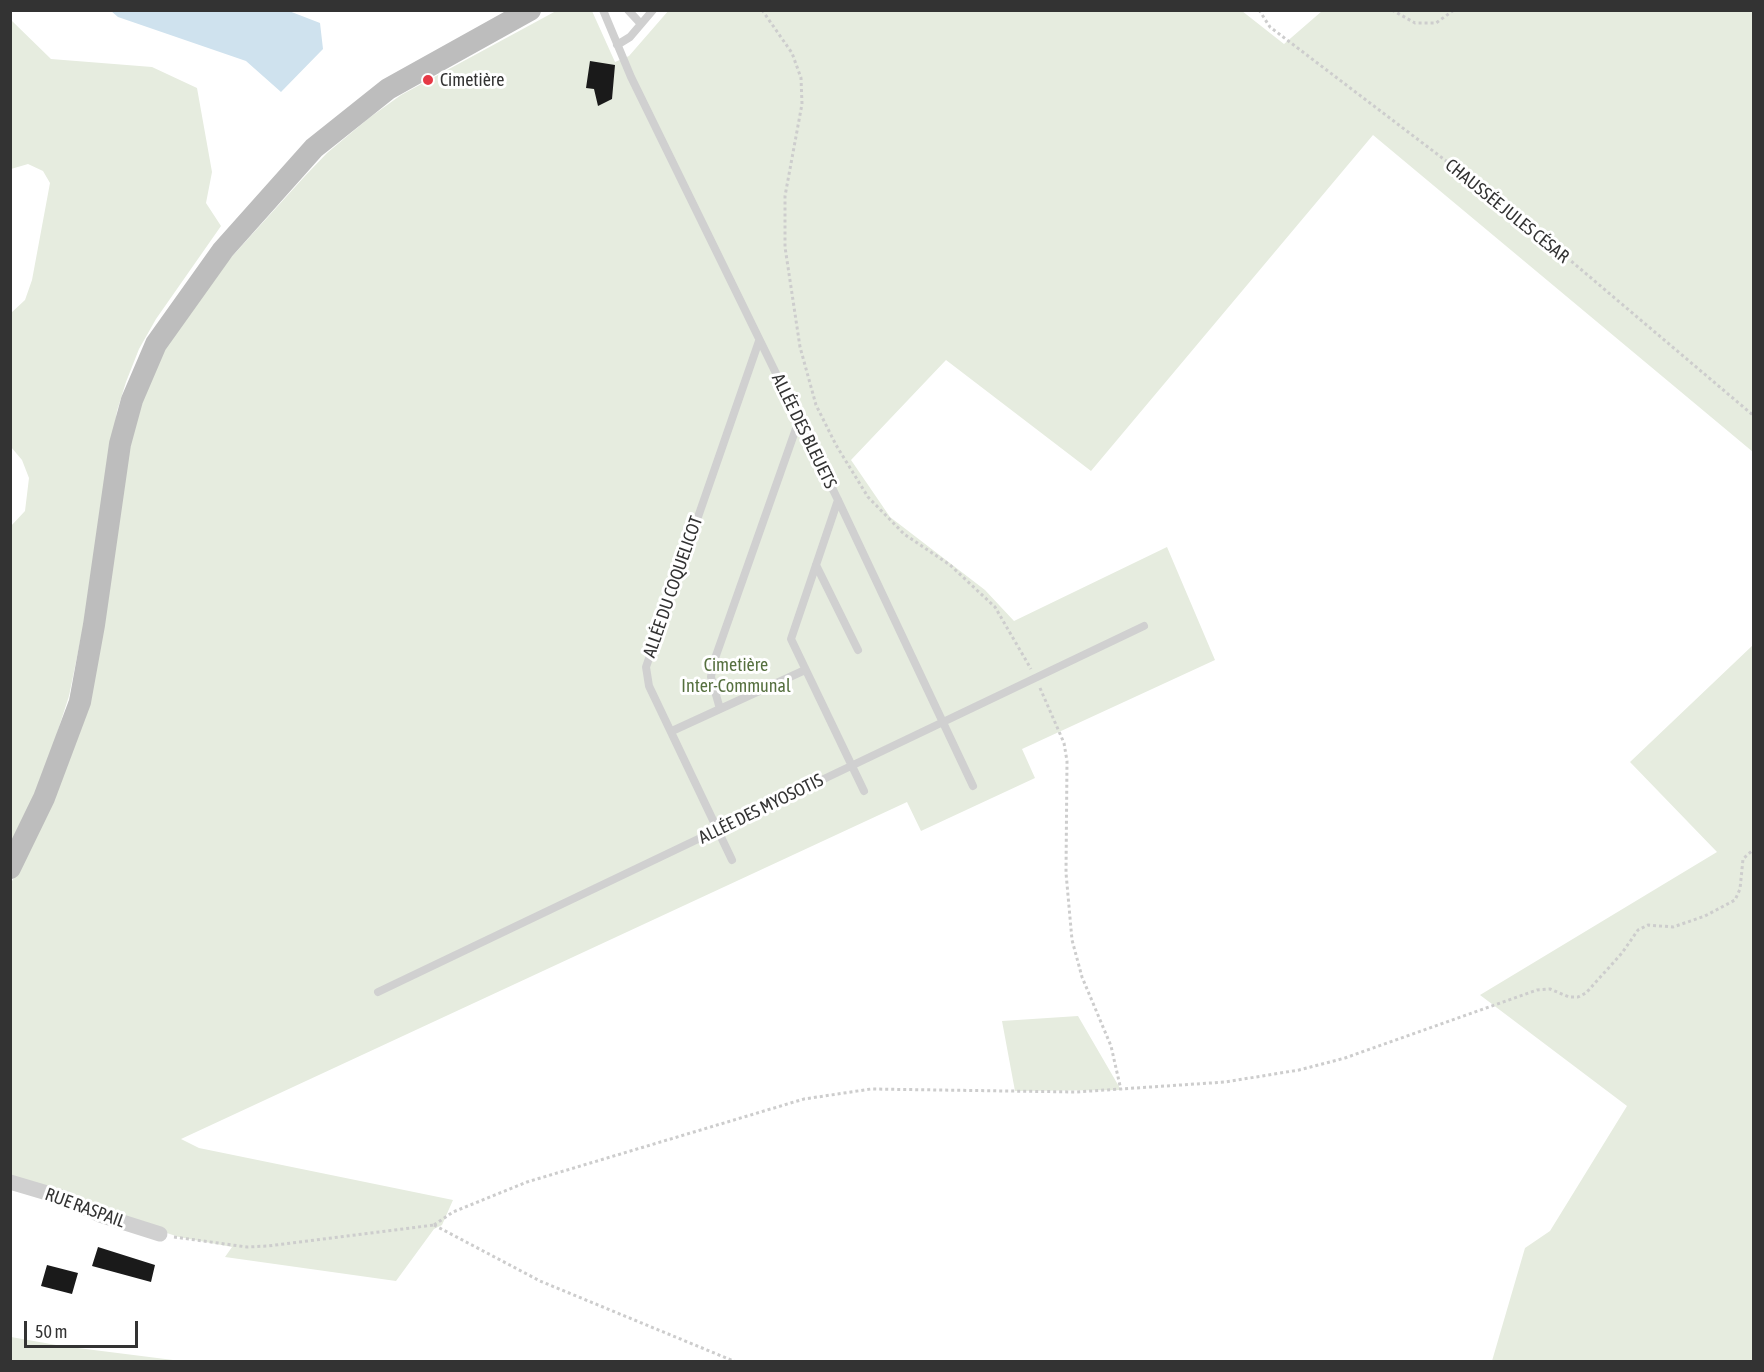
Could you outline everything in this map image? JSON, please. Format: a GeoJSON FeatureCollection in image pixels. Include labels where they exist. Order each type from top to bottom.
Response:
{"type":"FeatureCollection","features":[{"type":"Feature","properties":{"kind":"main road"},"geometry":{"type":"LineString","coordinates":[[10,868],[44,798],[80,702],[94,625],[120,444],[132,400],[156,344],[223,250],[314,148],[388,89],[530,10]]}},
{"type":"Feature","properties":{"kind":"street","name":"RUE RASPAIL"},"geometry":{"type":"LineString","coordinates":[[10,1182],[64,1198],[100,1215],[160,1234]]}},
{"type":"Feature","properties":{"kind":"lane","name":"ALLÉE DES BLEUETS"},"geometry":{"type":"LineString","coordinates":[[603,10],[631,77],[838,500],[973,786]]}},
{"type":"Feature","properties":{"kind":"lane"},"geometry":{"type":"LineString","coordinates":[[628,10],[641,24]]}},
{"type":"Feature","properties":{"kind":"lane"},"geometry":{"type":"LineString","coordinates":[[617,45],[630,37],[652,10]]}},
{"type":"Feature","properties":{"kind":"lane","name":"ALLÉE DU COQUELICOT"},"geometry":{"type":"LineString","coordinates":[[732,860],[649,686],[646,667],[759,341]]}},
{"type":"Feature","properties":{"kind":"lane"},"geometry":{"type":"LineString","coordinates":[[720,709],[711,677],[713,664],[798,420]]}},
{"type":"Feature","properties":{"kind":"lane"},"geometry":{"type":"LineString","coordinates":[[838,500],[791,639],[864,791]]}},
{"type":"Feature","properties":{"kind":"lane"},"geometry":{"type":"LineString","coordinates":[[816,565],[858,650]]}},
{"type":"Feature","properties":{"kind":"lane","name":"ALLÉE DES MYOSOTIS"},"geometry":{"type":"LineString","coordinates":[[378,992],[852,766],[943,720],[1144,626]]}},
{"type":"Feature","properties":{"kind":"lane"},"geometry":{"type":"LineString","coordinates":[[672,731],[805,670]]}},
{"type":"Feature","properties":{"kind":"path"},"geometry":{"type":"LineString","coordinates":[[762,10],[792,53],[801,78],[802,104],[785,196],[785,246],[800,347],[816,405],[845,462],[868,497],[904,534],[958,572],[995,607],[1035,678],[1064,743],[1067,761],[1066,873],[1072,940],[1082,977],[1111,1046],[1121,1090]]}},
{"type":"Feature","properties":{"kind":"path","name":"CHAUSSÉE JULES CÉSAR"},"geometry":{"type":"LineString","coordinates":[[1259,10],[1269,27],[1512,211],[1754,416]]}},
{"type":"Feature","properties":{"kind":"path"},"geometry":{"type":"LineString","coordinates":[[1392,10],[1415,23],[1436,23],[1454,10]]}},
{"type":"Feature","properties":{"kind":"path"},"geometry":{"type":"LineString","coordinates":[[160,1234],[247,1247],[434,1225],[460,1208],[527,1182],[804,1099],[895,1088],[1076,1092],[1121,1090],[1203,1084],[1299,1070],[1373,1049],[1537,990],[1550,989],[1569,997],[1586,993],[1622,953],[1638,930],[1648,925],[1673,927],[1705,916],[1735,900],[1740,889],[1743,859],[1754,849]]}},
{"type":"Feature","properties":{"kind":"path"},"geometry":{"type":"LineString","coordinates":[[434,1225],[540,1281],[736,1362]]}},
{"type":"Feature","properties":{"kind":"green space","name":"Cimetière Inter-Communal"},"geometry":{"type":"Polygon","coordinates":[[[669,10],[1242,11],[1284,44],[1322,11],[1753,11],[1753,452],[1373,135],[1091,471],[946,360],[851,460],[890,517],[985,590],[1014,621],[1167,547],[1215,660],[1022,749],[1035,778],[921,831],[907,802],[181,1139],[199,1148],[453,1200],[442,1225],[434,1229],[396,1281],[225,1257],[232,1247],[179,1237],[11,1182],[10,885],[39,831],[135,412],[169,339],[207,284],[305,176],[327,153],[401,95],[556,11],[592,11],[615,62],[629,56],[669,10]]]}},
{"type":"Feature","properties":{"kind":"green space"},"geometry":{"type":"Polygon","coordinates":[[[11,20],[51,59],[152,67],[197,88],[212,172],[206,203],[221,226],[156,319],[139,349],[126,382],[117,411],[87,608],[69,696],[40,786],[11,846],[10,527],[25,511],[29,478],[22,460],[11,447],[11,313],[25,300],[32,280],[50,183],[43,171],[28,164],[11,169],[11,20]]]}},
{"type":"Feature","properties":{"kind":"green space"},"geometry":{"type":"Polygon","coordinates":[[[1753,645],[1753,1361],[1492,1361],[1525,1248],[1550,1231],[1627,1106],[1480,995],[1717,852],[1630,762],[1753,645]]]}},
{"type":"Feature","properties":{"kind":"green space"},"geometry":{"type":"Polygon","coordinates":[[[1078,1016],[1121,1090],[1015,1091],[1002,1021],[1078,1016]]]}},
{"type":"Feature","properties":{"kind":"green space"},"geometry":{"type":"Polygon","coordinates":[[[11,1337],[62,1346],[181,1361],[11,1361],[11,1337]]]}},
{"type":"Feature","properties":{"kind":"water"},"geometry":{"type":"Polygon","coordinates":[[[111,11],[289,11],[320,23],[323,49],[281,92],[246,61],[118,17],[111,11]]]}},
{"type":"Feature","properties":{"kind":"building"},"geometry":{"type":"Polygon","coordinates":[[[590,61],[615,65],[612,99],[598,106],[594,89],[586,88],[590,61]]]}},
{"type":"Feature","properties":{"kind":"building"},"geometry":{"type":"Polygon","coordinates":[[[98,1247],[155,1265],[151,1282],[92,1266],[98,1247]]]}},
{"type":"Feature","properties":{"kind":"building"},"geometry":{"type":"Polygon","coordinates":[[[47,1265],[78,1273],[72,1294],[41,1286],[47,1265]]]}},
{"type":"Feature","properties":{"kind":"place","name":"Cimetière"},"geometry":{"type":"Point","coordinates":[428,80]}}]}
